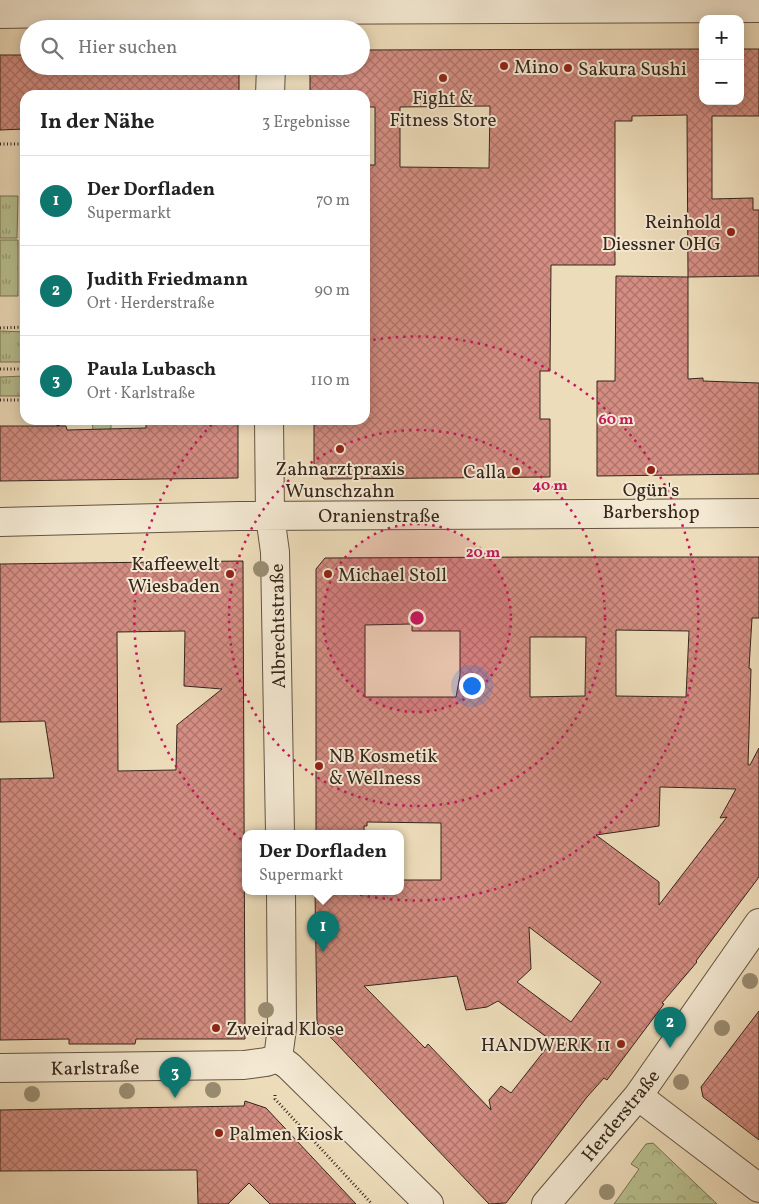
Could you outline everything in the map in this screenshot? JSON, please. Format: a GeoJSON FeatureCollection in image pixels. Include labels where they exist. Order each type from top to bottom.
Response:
{"type":"FeatureCollection","features":[{"type":"Feature","properties":{"kind":"street"},"geometry":{"type":"LineString","coordinates":[[0,14],[759,8]]}},
{"type":"Feature","properties":{"kind":"street"},"geometry":{"type":"LineString","coordinates":[[270,90],[271,75]]}},
{"type":"Feature","properties":{"kind":"street","name":"Albrechtstraße"},"geometry":{"type":"LineString","coordinates":[[269,425],[270,516],[275,552],[280,830]]}},
{"type":"Feature","properties":{"kind":"street","name":"Oranienstraße"},"geometry":{"type":"LineString","coordinates":[[0,522],[270,516],[759,513]]}},
{"type":"Feature","properties":{"kind":"street"},"geometry":{"type":"LineString","coordinates":[[281,895],[282,1028],[278,1058],[289,1066],[429,1204]]}},
{"type":"Feature","properties":{"kind":"street","name":"Herderstraße"},"geometry":{"type":"LineString","coordinates":[[546,1204],[638,1096],[759,923]]}},
{"type":"Feature","properties":{"kind":"street","name":"Karlstraße"},"geometry":{"type":"LineString","coordinates":[[0,1068],[244,1065],[278,1058]]}},
{"type":"Feature","properties":{"kind":"street"},"geometry":{"type":"LineString","coordinates":[[638,1096],[759,1188]]}},
{"type":"Feature","properties":{"kind":"path"},"geometry":{"type":"LineString","coordinates":[[0,144],[20,144]]}},
{"type":"Feature","properties":{"kind":"path"},"geometry":{"type":"LineString","coordinates":[[0,328],[20,328]]}},
{"type":"Feature","properties":{"kind":"path"},"geometry":{"type":"LineString","coordinates":[[0,369],[20,369]]}},
{"type":"Feature","properties":{"kind":"path"},"geometry":{"type":"LineString","coordinates":[[0,400],[20,400]]}},
{"type":"Feature","properties":{"kind":"path"},"geometry":{"type":"LineString","coordinates":[[275,1098],[372,1204]]}},
{"type":"Feature","properties":{"kind":"green space"},"geometry":{"type":"Polygon","coordinates":[[[0,196],[18,196],[17,238],[0,238],[0,196]]]}},
{"type":"Feature","properties":{"kind":"green space"},"geometry":{"type":"Polygon","coordinates":[[[0,240],[18,240],[18,296],[0,296],[0,240]]]}},
{"type":"Feature","properties":{"kind":"green space"},"geometry":{"type":"Polygon","coordinates":[[[0,331],[20,332],[20,362],[0,362],[0,331]]]}},
{"type":"Feature","properties":{"kind":"green space"},"geometry":{"type":"Polygon","coordinates":[[[20,376],[20,396],[0,396],[0,377],[20,376]]]}},
{"type":"Feature","properties":{"kind":"green space"},"geometry":{"type":"Polygon","coordinates":[[[92,425],[111,425],[111,430],[93,430],[92,425]]]}},
{"type":"Feature","properties":{"kind":"green space"},"geometry":{"type":"Polygon","coordinates":[[[653,1143],[717,1204],[614,1204],[639,1169],[631,1164],[646,1144],[653,1143]]]}},
{"type":"Feature","properties":{"kind":"building"},"geometry":{"type":"Polygon","coordinates":[[[699,49],[699,105],[744,105],[744,49],[759,49],[759,116],[712,116],[712,199],[753,198],[753,210],[759,210],[759,276],[688,277],[687,115],[632,116],[632,121],[615,121],[615,265],[551,265],[550,371],[540,371],[540,419],[550,419],[550,477],[324,479],[314,468],[314,425],[370,425],[370,165],[375,165],[375,107],[370,107],[370,90],[310,90],[310,75],[370,75],[370,50],[699,49]],[[490,106],[400,107],[400,167],[489,168],[490,106]]]}},
{"type":"Feature","properties":{"kind":"building"},"geometry":{"type":"Polygon","coordinates":[[[0,55],[20,55],[20,75],[239,75],[239,90],[20,90],[20,129],[0,130],[0,55]]]}},
{"type":"Feature","properties":{"kind":"building"},"geometry":{"type":"Polygon","coordinates":[[[616,276],[688,277],[688,379],[703,378],[703,381],[759,383],[759,474],[597,476],[597,381],[615,381],[616,276]]]}},
{"type":"Feature","properties":{"kind":"building"},"geometry":{"type":"Polygon","coordinates":[[[146,425],[238,425],[238,478],[0,481],[0,426],[66,426],[67,430],[146,428],[146,425]]]}},
{"type":"Feature","properties":{"kind":"building"},"geometry":{"type":"Polygon","coordinates":[[[759,557],[759,618],[752,618],[749,668],[751,669],[748,765],[750,765],[759,748],[759,877],[697,962],[662,1003],[664,1004],[607,1080],[604,1078],[587,1097],[506,1203],[489,1204],[317,1023],[315,895],[404,895],[404,880],[441,880],[441,823],[367,822],[364,830],[316,830],[316,569],[325,558],[759,557]],[[412,624],[365,625],[365,697],[456,697],[460,675],[460,631],[412,631],[412,624]],[[616,630],[616,696],[686,697],[689,631],[616,630]],[[530,637],[530,697],[585,696],[586,637],[530,637]],[[660,787],[659,826],[596,835],[659,882],[659,905],[727,817],[720,818],[736,789],[660,787]],[[529,927],[531,969],[517,982],[571,1022],[601,982],[529,927]],[[457,976],[364,986],[425,1048],[428,1044],[491,1110],[489,1100],[501,1086],[511,1093],[552,1041],[498,1001],[487,1007],[466,1010],[457,976]]]}},
{"type":"Feature","properties":{"kind":"building"},"geometry":{"type":"Polygon","coordinates":[[[243,561],[244,830],[242,830],[242,895],[244,895],[245,1039],[136,1039],[135,1044],[69,1044],[69,1039],[0,1040],[0,779],[54,778],[45,721],[0,722],[0,564],[243,561]],[[185,631],[117,632],[118,771],[176,770],[177,725],[222,689],[184,686],[185,631]]]}},
{"type":"Feature","properties":{"kind":"building"},"geometry":{"type":"Polygon","coordinates":[[[759,1011],[759,1140],[703,1097],[701,1087],[759,1011]]]}},
{"type":"Feature","properties":{"kind":"building"},"geometry":{"type":"Polygon","coordinates":[[[245,1101],[266,1108],[356,1204],[270,1204],[249,1183],[228,1204],[198,1204],[197,1170],[0,1171],[0,1110],[244,1106],[245,1101]]]}},
{"type":"Feature","properties":{"kind":"place","name":"Mino"},"geometry":{"type":"Point","coordinates":[504,66]}},
{"type":"Feature","properties":{"kind":"place","name":"Sakura Sushi"},"geometry":{"type":"Point","coordinates":[568,68]}},
{"type":"Feature","properties":{"kind":"place","name":"Fight & Fitness Store"},"geometry":{"type":"Point","coordinates":[443,78]}},
{"type":"Feature","properties":{"kind":"place","name":"Reinhold Diessner OHG"},"geometry":{"type":"Point","coordinates":[731,232]}},
{"type":"Feature","properties":{"kind":"place","name":"Zahnarztpraxis Wunschzahn"},"geometry":{"type":"Point","coordinates":[340,449]}},
{"type":"Feature","properties":{"kind":"place","name":"Ogün's Barbershop"},"geometry":{"type":"Point","coordinates":[651,470]}},
{"type":"Feature","properties":{"kind":"place","name":"Calla"},"geometry":{"type":"Point","coordinates":[516,471]}},
{"type":"Feature","properties":{"kind":"place","name":"Kaffeewelt Wiesbaden"},"geometry":{"type":"Point","coordinates":[230,574]}},
{"type":"Feature","properties":{"kind":"place","name":"Michael Stoll"},"geometry":{"type":"Point","coordinates":[328,574]}},
{"type":"Feature","properties":{"kind":"place","name":"NB Kosmetik & Wellness"},"geometry":{"type":"Point","coordinates":[319,766]}},
{"type":"Feature","properties":{"kind":"place","name":"Der Dorfladen"},"geometry":{"type":"Point","coordinates":[323,952]}},
{"type":"Feature","properties":{"kind":"place","name":"Zweirad Klose"},"geometry":{"type":"Point","coordinates":[216,1028]}},
{"type":"Feature","properties":{"kind":"place","name":"HANDWERK 11"},"geometry":{"type":"Point","coordinates":[621,1044]}},
{"type":"Feature","properties":{"kind":"place","name":"Judith Friedmann"},"geometry":{"type":"Point","coordinates":[670,1048]}},
{"type":"Feature","properties":{"kind":"place","name":"Paula Lubasch"},"geometry":{"type":"Point","coordinates":[175,1098]}},
{"type":"Feature","properties":{"kind":"place","name":"Palmen Kiosk"},"geometry":{"type":"Point","coordinates":[219,1133]}}]}
